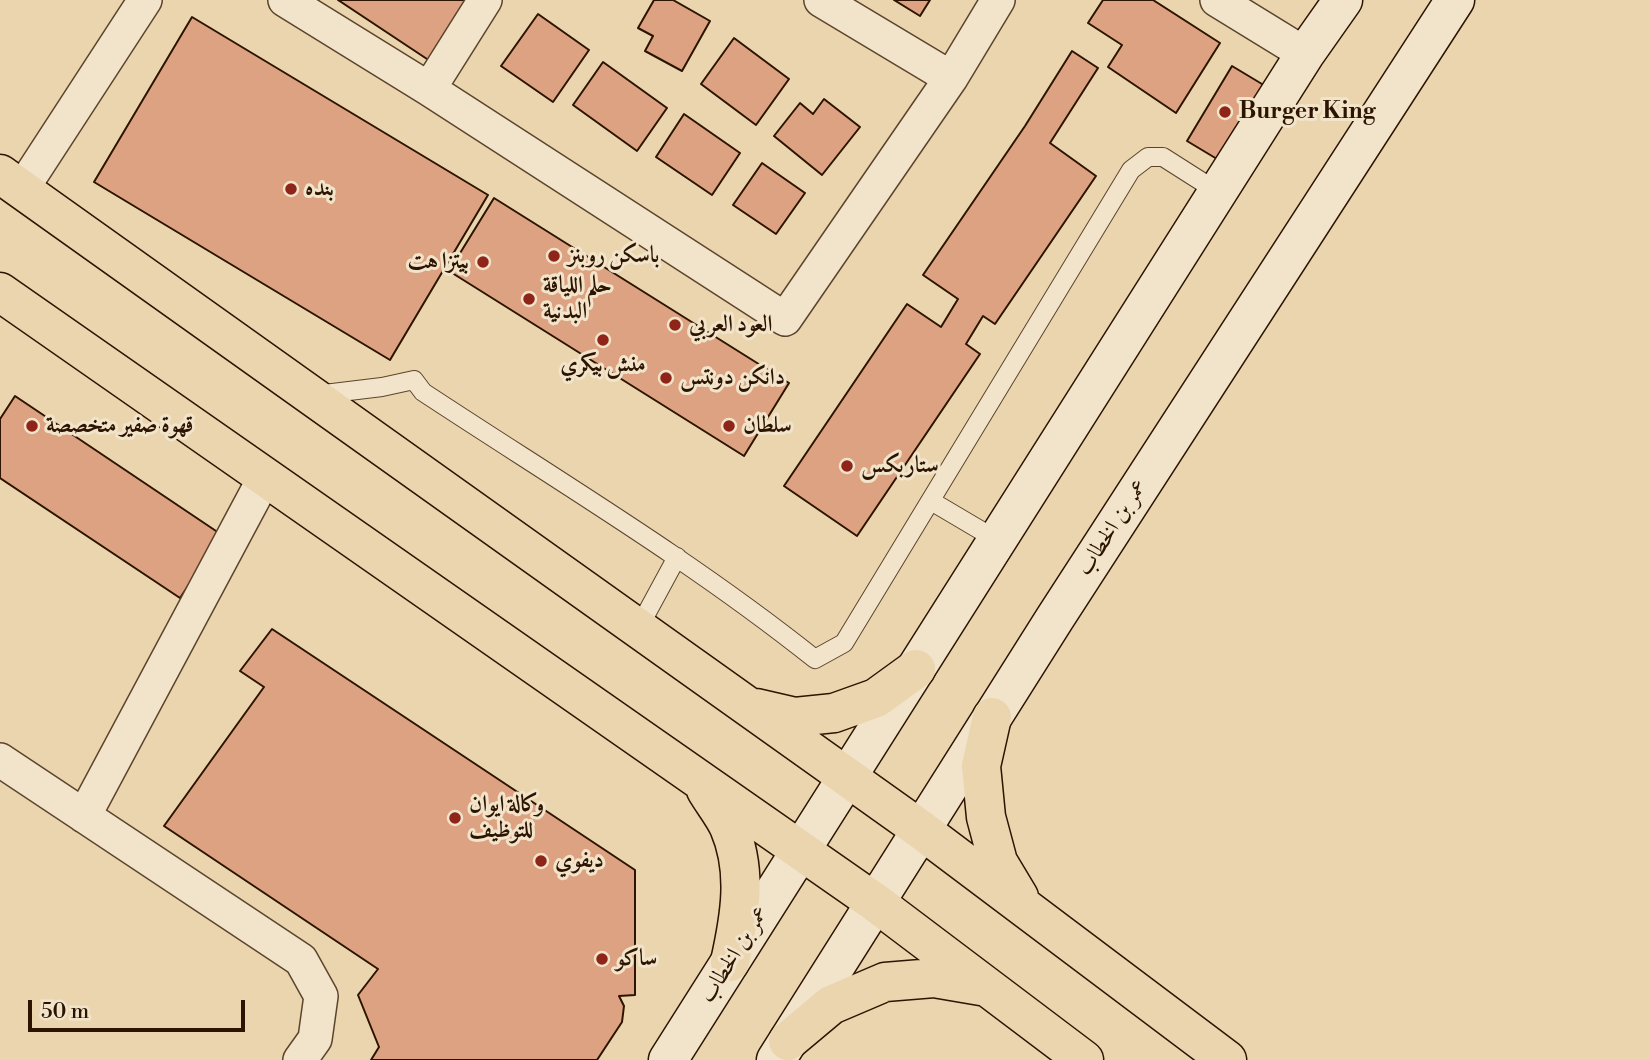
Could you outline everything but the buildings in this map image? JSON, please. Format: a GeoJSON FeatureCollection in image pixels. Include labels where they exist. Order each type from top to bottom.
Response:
{"type":"FeatureCollection","features":[{"type":"Feature","properties":{"kind":"main road"},"geometry":{"type":"LineString","coordinates":[[11,182],[848,777],[1227,1060]]}},
{"type":"Feature","properties":{"kind":"main road"},"geometry":{"type":"LineString","coordinates":[[0,292],[876,903],[1084,1060]]}},
{"type":"Feature","properties":{"kind":"main road"},"geometry":{"type":"LineString","coordinates":[[747,706],[795,717],[834,713],[876,698],[916,669]]}},
{"type":"Feature","properties":{"kind":"main road"},"geometry":{"type":"LineString","coordinates":[[992,717],[981,766],[986,817],[998,862],[1025,908]]}},
{"type":"Feature","properties":{"kind":"main road"},"geometry":{"type":"LineString","coordinates":[[701,782],[729,827],[740,866],[740,913],[730,962]]}},
{"type":"Feature","properties":{"kind":"main road"},"geometry":{"type":"LineString","coordinates":[[782,1050],[831,1005],[886,982],[934,978],[987,987]]}},
{"type":"Feature","properties":{"kind":"street"},"geometry":{"type":"LineString","coordinates":[[11,182],[145,0]]}},
{"type":"Feature","properties":{"kind":"street"},"geometry":{"type":"LineString","coordinates":[[285,0],[429,89],[785,319],[951,78],[998,0]]}},
{"type":"Feature","properties":{"kind":"street"},"geometry":{"type":"LineString","coordinates":[[429,89],[485,0]]}},
{"type":"Feature","properties":{"kind":"street"},"geometry":{"type":"LineString","coordinates":[[821,0],[951,78]]}},
{"type":"Feature","properties":{"kind":"street"},"geometry":{"type":"LineString","coordinates":[[1217,0],[1305,54]]}},
{"type":"Feature","properties":{"kind":"street","name":"عمر بن الخطاب"},"geometry":{"type":"LineString","coordinates":[[668,1060],[1217,192],[1305,54],[1343,0]]}},
{"type":"Feature","properties":{"kind":"street","name":"عمر بن الخطاب"},"geometry":{"type":"LineString","coordinates":[[782,1050],[920,829],[1455,0]]}},
{"type":"Feature","properties":{"kind":"street"},"geometry":{"type":"LineString","coordinates":[[84,816],[265,477]]}},
{"type":"Feature","properties":{"kind":"street"},"geometry":{"type":"LineString","coordinates":[[0,760],[302,960],[321,996],[316,1039],[300,1060]]}},
{"type":"Feature","properties":{"kind":"lane"},"geometry":{"type":"LineString","coordinates":[[310,395],[382,387],[414,380],[423,392],[677,557],[772,624],[815,659],[844,643],[1132,170],[1149,157],[1163,157],[1217,192]]}},
{"type":"Feature","properties":{"kind":"lane"},"geometry":{"type":"LineString","coordinates":[[931,501],[997,540]]}},
{"type":"Feature","properties":{"kind":"lane"},"geometry":{"type":"LineString","coordinates":[[638,629],[677,557]]}},
{"type":"Feature","properties":{"kind":"place","name":"Burger King"},"geometry":{"type":"Point","coordinates":[1225,112]}},
{"type":"Feature","properties":{"kind":"place","name":"بنده"},"geometry":{"type":"Point","coordinates":[291,189]}},
{"type":"Feature","properties":{"kind":"place","name":"باسكن روبنز"},"geometry":{"type":"Point","coordinates":[554,256]}},
{"type":"Feature","properties":{"kind":"place","name":"بيتزا هت"},"geometry":{"type":"Point","coordinates":[483,262]}},
{"type":"Feature","properties":{"kind":"place","name":"حلم اللياقة البدنية"},"geometry":{"type":"Point","coordinates":[529,299]}},
{"type":"Feature","properties":{"kind":"place","name":"العود العربي"},"geometry":{"type":"Point","coordinates":[675,325]}},
{"type":"Feature","properties":{"kind":"place","name":"منش بيكري"},"geometry":{"type":"Point","coordinates":[603,340]}},
{"type":"Feature","properties":{"kind":"place","name":"دانكن دونتس"},"geometry":{"type":"Point","coordinates":[666,378]}},
{"type":"Feature","properties":{"kind":"place","name":"قهوة صفير متخصصة"},"geometry":{"type":"Point","coordinates":[32,426]}},
{"type":"Feature","properties":{"kind":"place","name":"سلطان"},"geometry":{"type":"Point","coordinates":[729,426]}},
{"type":"Feature","properties":{"kind":"place","name":"ستاربكس"},"geometry":{"type":"Point","coordinates":[847,466]}},
{"type":"Feature","properties":{"kind":"place","name":"وكالة ايوان للتوظيف"},"geometry":{"type":"Point","coordinates":[455,818]}},
{"type":"Feature","properties":{"kind":"place","name":"ديفوي"},"geometry":{"type":"Point","coordinates":[541,861]}},
{"type":"Feature","properties":{"kind":"place","name":"ساكو"},"geometry":{"type":"Point","coordinates":[602,959]}}]}
